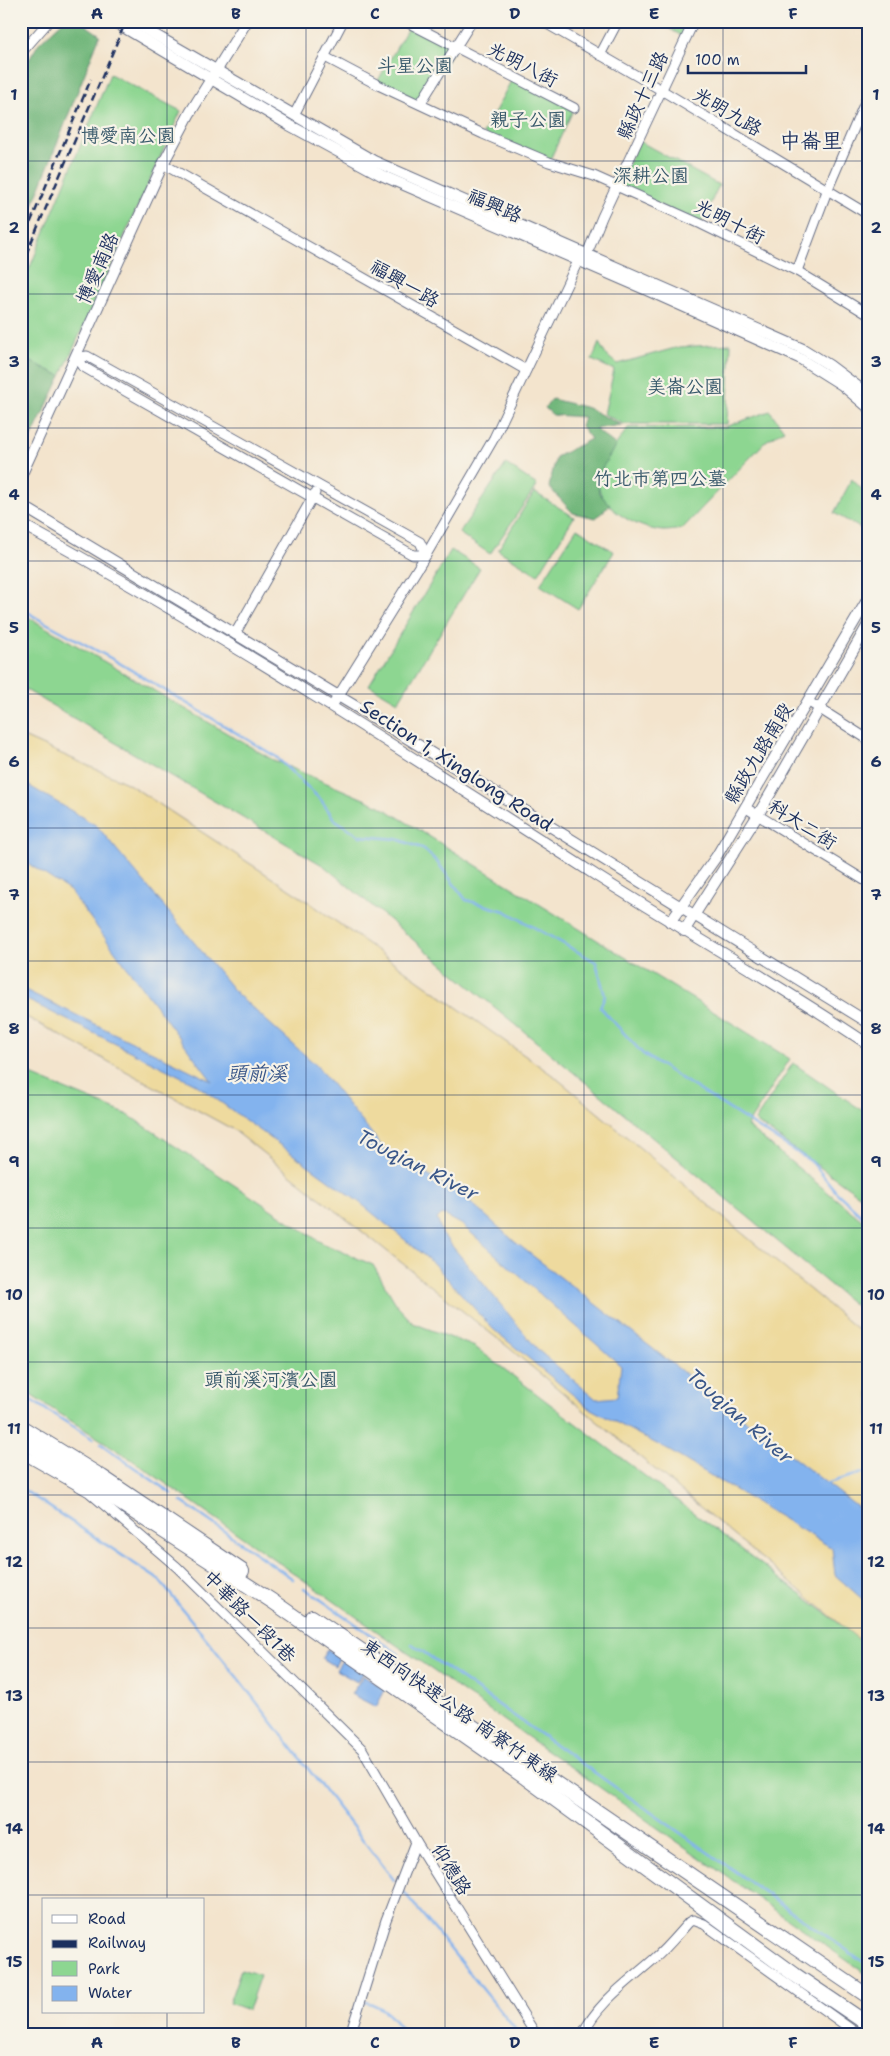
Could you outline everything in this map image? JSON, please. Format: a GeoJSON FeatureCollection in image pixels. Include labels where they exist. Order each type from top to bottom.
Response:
{"type":"FeatureCollection","features":[{"type":"Feature","properties":{"kind":"highway","name":"東西向快速公路 南寮竹東線"},"geometry":{"type":"LineString","coordinates":[[21,1427],[102,1477],[362,1651],[869,1997]]}},
{"type":"Feature","properties":{"kind":"highway","name":"東西向快速公路 南寮竹東線"},"geometry":{"type":"LineString","coordinates":[[21,1439],[272,1601],[526,1778],[796,1975],[869,2025]]}},
{"type":"Feature","properties":{"kind":"street"},"geometry":{"type":"LineString","coordinates":[[21,53],[49,21]]}},
{"type":"Feature","properties":{"kind":"street","name":"福興路"},"geometry":{"type":"LineString","coordinates":[[113,21],[294,115],[374,162],[803,349],[829,365],[869,395]]}},
{"type":"Feature","properties":{"kind":"street","name":"福興路"},"geometry":{"type":"LineString","coordinates":[[131,21],[289,125],[382,175],[799,358],[842,385],[869,408]]}},
{"type":"Feature","properties":{"kind":"street","name":"博愛南路"},"geometry":{"type":"LineString","coordinates":[[21,476],[77,358],[163,164],[190,112],[215,75],[247,21]]}},
{"type":"Feature","properties":{"kind":"street"},"geometry":{"type":"LineString","coordinates":[[294,115],[326,57],[343,21]]}},
{"type":"Feature","properties":{"kind":"street","name":"光明八街"},"geometry":{"type":"LineString","coordinates":[[405,21],[574,108]]}},
{"type":"Feature","properties":{"kind":"street"},"geometry":{"type":"LineString","coordinates":[[420,104],[472,21]]}},
{"type":"Feature","properties":{"kind":"street","name":"光明九路"},"geometry":{"type":"LineString","coordinates":[[542,21],[663,91],[869,216]]}},
{"type":"Feature","properties":{"kind":"street"},"geometry":{"type":"LineString","coordinates":[[600,55],[618,21]]}},
{"type":"Feature","properties":{"kind":"street","name":"縣政十三路"},"geometry":{"type":"LineString","coordinates":[[578,261],[587,254],[694,21]]}},
{"type":"Feature","properties":{"kind":"street","name":"光明十街"},"geometry":{"type":"LineString","coordinates":[[326,57],[420,104],[549,162],[594,176],[618,186],[797,272],[869,315]]}},
{"type":"Feature","properties":{"kind":"street"},"geometry":{"type":"LineString","coordinates":[[797,272],[827,191],[869,93]]}},
{"type":"Feature","properties":{"kind":"street","name":"福興一路"},"geometry":{"type":"LineString","coordinates":[[163,164],[526,370]]}},
{"type":"Feature","properties":{"kind":"street"},"geometry":{"type":"LineString","coordinates":[[332,706],[426,556],[494,438],[578,261]]}},
{"type":"Feature","properties":{"kind":"street"},"geometry":{"type":"LineString","coordinates":[[87,356],[420,542],[426,556],[413,555],[82,366],[77,358],[87,356]]}},
{"type":"Feature","properties":{"kind":"street"},"geometry":{"type":"LineString","coordinates":[[235,634],[319,486]]}},
{"type":"Feature","properties":{"kind":"street","name":"Section 1, Xinglong Road"},"geometry":{"type":"LineString","coordinates":[[21,505],[338,696],[553,830],[682,906],[869,1023]]}},
{"type":"Feature","properties":{"kind":"street","name":"Section 1, Xinglong Road"},"geometry":{"type":"LineString","coordinates":[[21,524],[151,596],[332,706],[684,931],[869,1045]]}},
{"type":"Feature","properties":{"kind":"street","name":"縣政九路南段"},"geometry":{"type":"LineString","coordinates":[[670,922],[716,857],[809,702],[869,597]]}},
{"type":"Feature","properties":{"kind":"street","name":"縣政九路南段"},"geometry":{"type":"LineString","coordinates":[[684,931],[758,815],[869,623]]}},
{"type":"Feature","properties":{"kind":"street"},"geometry":{"type":"LineString","coordinates":[[809,702],[869,740]]}},
{"type":"Feature","properties":{"kind":"street","name":"科大二街"},"geometry":{"type":"LineString","coordinates":[[746,808],[869,883]]}},
{"type":"Feature","properties":{"kind":"street","name":"中華路一段1巷"},"geometry":{"type":"LineString","coordinates":[[21,1453],[89,1492],[177,1567],[362,1749],[416,1842]]}},
{"type":"Feature","properties":{"kind":"street","name":"仰德路"},"geometry":{"type":"LineString","coordinates":[[350,2035],[386,1920],[416,1842]]}},
{"type":"Feature","properties":{"kind":"street","name":"仰德路"},"geometry":{"type":"LineString","coordinates":[[416,1842],[536,2035]]}},
{"type":"Feature","properties":{"kind":"street"},"geometry":{"type":"LineString","coordinates":[[582,2035],[596,2013],[625,1981],[655,1958],[693,1920],[704,1924],[859,2035]]}},
{"type":"Feature","properties":{"kind":"green space"},"geometry":{"type":"Polygon","coordinates":[[[63,21],[80,21],[100,35],[21,235],[21,73],[39,43],[63,21]]]}},
{"type":"Feature","properties":{"kind":"green space"},"geometry":{"type":"Polygon","coordinates":[[[656,21],[694,21],[687,39],[656,21]]]}},
{"type":"Feature","properties":{"kind":"green space","name":"斗星公園"},"geometry":{"type":"Polygon","coordinates":[[[410,24],[455,48],[420,104],[376,84],[410,24]]]}},
{"type":"Feature","properties":{"kind":"green space","name":"博愛南公園"},"geometry":{"type":"Polygon","coordinates":[[[110,74],[181,111],[61,376],[21,357],[21,289],[110,74]]]}},
{"type":"Feature","properties":{"kind":"green space","name":"親子公園"},"geometry":{"type":"Polygon","coordinates":[[[513,77],[574,108],[549,162],[483,134],[513,77]]]}},
{"type":"Feature","properties":{"kind":"green space","name":"深耕公園"},"geometry":{"type":"Polygon","coordinates":[[[639,141],[719,185],[701,224],[618,186],[639,141]]]}},
{"type":"Feature","properties":{"kind":"green space","name":"美崙公園"},"geometry":{"type":"Polygon","coordinates":[[[599,343],[606,355],[617,364],[679,347],[731,344],[727,424],[623,424],[604,414],[614,370],[592,360],[599,343]]]}},
{"type":"Feature","properties":{"kind":"green space"},"geometry":{"type":"Polygon","coordinates":[[[21,357],[61,376],[21,459],[21,357]]]}},
{"type":"Feature","properties":{"kind":"green space"},"geometry":{"type":"Polygon","coordinates":[[[552,399],[588,408],[621,425],[595,429],[616,445],[598,475],[599,493],[610,505],[596,518],[573,513],[549,487],[556,457],[591,439],[581,426],[584,417],[553,415],[545,408],[552,399]]]}},
{"type":"Feature","properties":{"kind":"green space","name":"竹北市第四公墓"},"geometry":{"type":"Polygon","coordinates":[[[770,411],[784,430],[766,441],[682,529],[663,531],[641,526],[619,514],[603,497],[599,488],[598,477],[602,466],[628,428],[725,427],[770,411]]]}},
{"type":"Feature","properties":{"kind":"green space"},"geometry":{"type":"Polygon","coordinates":[[[506,464],[537,485],[490,554],[459,533],[506,464]]]}},
{"type":"Feature","properties":{"kind":"green space"},"geometry":{"type":"Polygon","coordinates":[[[852,479],[869,497],[869,533],[834,513],[852,479]]]}},
{"type":"Feature","properties":{"kind":"green space"},"geometry":{"type":"Polygon","coordinates":[[[534,492],[574,517],[538,575],[498,550],[534,492]]]}},
{"type":"Feature","properties":{"kind":"green space"},"geometry":{"type":"Polygon","coordinates":[[[577,528],[614,552],[578,609],[540,585],[577,528]]]}},
{"type":"Feature","properties":{"kind":"green space"},"geometry":{"type":"Polygon","coordinates":[[[451,550],[480,568],[398,702],[369,685],[451,550]]]}},
{"type":"Feature","properties":{"kind":"green space"},"geometry":{"type":"Polygon","coordinates":[[[21,613],[273,760],[380,806],[790,1059],[747,1126],[869,1226],[869,1317],[324,866],[21,687],[21,613]]]}},
{"type":"Feature","properties":{"kind":"green space"},"geometry":{"type":"Polygon","coordinates":[[[793,1063],[869,1115],[869,1202],[755,1121],[793,1063]]]}},
{"type":"Feature","properties":{"kind":"green space","name":"頭前溪河濱公園"},"geometry":{"type":"Polygon","coordinates":[[[21,1071],[128,1115],[322,1243],[373,1265],[398,1307],[413,1323],[475,1347],[861,1640],[869,1652],[869,1976],[128,1457],[21,1389],[21,1071]]]}},
{"type":"Feature","properties":{"kind":"green space"},"geometry":{"type":"Polygon","coordinates":[[[241,1969],[260,1975],[248,2010],[229,2003],[241,1969]]]}},
{"type":"Feature","properties":{"kind":"sand"},"geometry":{"type":"Polygon","coordinates":[[[21,736],[127,783],[310,903],[555,1077],[869,1339],[869,1648],[508,1347],[234,1130],[21,1014],[21,736]]]}},
{"type":"Feature","properties":{"kind":"water","name":"頭前溪"},"geometry":{"type":"Polygon","coordinates":[[[21,781],[97,826],[238,995],[316,1065],[385,1150],[466,1198],[515,1242],[869,1516],[869,1605],[835,1575],[832,1548],[668,1450],[589,1408],[493,1329],[433,1263],[359,1202],[194,1083],[21,997],[21,988],[212,1081],[70,891],[21,859],[21,781]],[[442,1214],[437,1219],[443,1235],[539,1351],[596,1399],[617,1397],[621,1366],[461,1224],[442,1214]]]}},
{"type":"Feature","properties":{"kind":"water"},"geometry":{"type":"Polygon","coordinates":[[[327,1649],[340,1657],[335,1666],[322,1658],[327,1649]]]}},
{"type":"Feature","properties":{"kind":"water"},"geometry":{"type":"Polygon","coordinates":[[[343,1659],[364,1672],[357,1682],[336,1670],[343,1659]]]}},
{"type":"Feature","properties":{"kind":"water"},"geometry":{"type":"Polygon","coordinates":[[[364,1675],[385,1690],[376,1707],[351,1694],[364,1675]]]}},
{"type":"Feature","properties":{"kind":"waterway"},"geometry":{"type":"LineString","coordinates":[[21,607],[35,617],[116,661],[275,756],[321,800],[334,819],[360,836],[397,839],[424,849],[438,863],[466,900],[505,911],[596,962],[605,996],[600,1007],[643,1054],[812,1162],[837,1193],[869,1222]]}},
{"type":"Feature","properties":{"kind":"waterway"},"geometry":{"type":"LineString","coordinates":[[29,1399],[93,1439]]}},
{"type":"Feature","properties":{"kind":"waterway"},"geometry":{"type":"LineString","coordinates":[[101,1444],[172,1494]]}},
{"type":"Feature","properties":{"kind":"waterway"},"geometry":{"type":"LineString","coordinates":[[825,1484],[869,1471]]}},
{"type":"Feature","properties":{"kind":"waterway"},"geometry":{"type":"LineString","coordinates":[[21,1488],[159,1580],[241,1682],[394,1880]]}},
{"type":"Feature","properties":{"kind":"waterway"},"geometry":{"type":"LineString","coordinates":[[182,1502],[293,1579]]}},
{"type":"Feature","properties":{"kind":"waterway"},"geometry":{"type":"LineString","coordinates":[[304,1588],[399,1654]]}},
{"type":"Feature","properties":{"kind":"waterway"},"geometry":{"type":"LineString","coordinates":[[412,1644],[865,1963]]}},
{"type":"Feature","properties":{"kind":"waterway"},"geometry":{"type":"LineString","coordinates":[[404,1892],[520,2035]]}},
{"type":"Feature","properties":{"kind":"waterway"},"geometry":{"type":"LineString","coordinates":[[366,2002],[384,2010],[406,2035]]}},
{"type":"Feature","properties":{"kind":"railway"},"geometry":{"type":"LineString","coordinates":[[21,266],[126,21]]}},
{"type":"Feature","properties":{"kind":"railway"},"geometry":{"type":"LineString","coordinates":[[21,245],[91,79]]}},
{"type":"Feature","properties":{"kind":"district","name":"中崙里"},"geometry":{"type":"Point","coordinates":[811,141]}},
{"type":"Feature","properties":{"kind":"water label","name":"Touqian River"},"geometry":{"type":"Point","coordinates":[418,1165]}},
{"type":"Feature","properties":{"kind":"water label","name":"Touqian River"},"geometry":{"type":"Point","coordinates":[740,1416]}}]}
